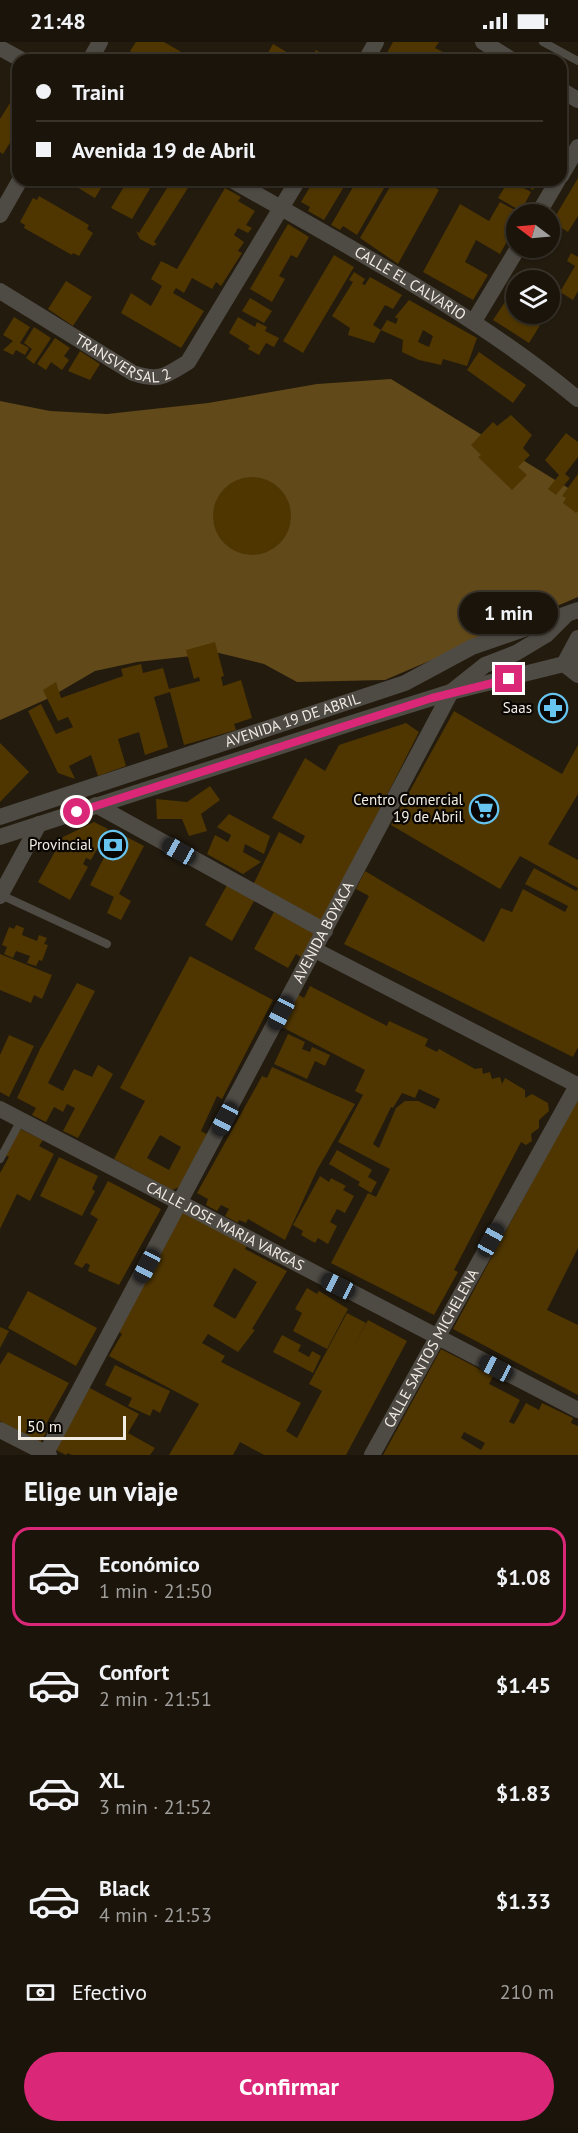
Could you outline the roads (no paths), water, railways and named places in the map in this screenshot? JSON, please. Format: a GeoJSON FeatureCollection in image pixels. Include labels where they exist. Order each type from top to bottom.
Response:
{"type":"FeatureCollection","features":[{"type":"Feature","properties":{"kind":"street"},"geometry":{"type":"LineString","coordinates":[[483,42],[502,54]]}},
{"type":"Feature","properties":{"kind":"street"},"geometry":{"type":"LineString","coordinates":[[567,166],[578,147]]}},
{"type":"Feature","properties":{"kind":"street"},"geometry":{"type":"LineString","coordinates":[[0,215],[17,186]]}},
{"type":"Feature","properties":{"kind":"street","name":"CALLE EL CALVARIO"},"geometry":{"type":"LineString","coordinates":[[243,186],[474,321],[541,368],[578,399]]}},
{"type":"Feature","properties":{"kind":"street","name":"TRANSVERSAL 2"},"geometry":{"type":"LineString","coordinates":[[0,291],[133,373],[149,378],[162,378],[188,362],[295,186]]}},
{"type":"Feature","properties":{"kind":"street"},"geometry":{"type":"LineString","coordinates":[[544,204],[554,186]]}},
{"type":"Feature","properties":{"kind":"street"},"geometry":{"type":"LineString","coordinates":[[474,321],[512,258]]}},
{"type":"Feature","properties":{"kind":"street","name":"AVENIDA BOYACA"},"geometry":{"type":"LineString","coordinates":[[47,1454],[451,692],[485,665],[516,653],[546,635],[572,613]]}},
{"type":"Feature","properties":{"kind":"street","name":"AVENIDA 19 DE ABRIL"},"geometry":{"type":"LineString","coordinates":[[0,817],[405,683],[472,647],[572,613]]}},
{"type":"Feature","properties":{"kind":"street"},"geometry":{"type":"LineString","coordinates":[[578,638],[571,661],[578,675]]}},
{"type":"Feature","properties":{"kind":"street","name":"AVENIDA 19 DE ABRIL"},"geometry":{"type":"LineString","coordinates":[[0,837],[451,692],[571,661]]}},
{"type":"Feature","properties":{"kind":"street"},"geometry":{"type":"LineString","coordinates":[[96,805],[325,931]]}},
{"type":"Feature","properties":{"kind":"street"},"geometry":{"type":"LineString","coordinates":[[0,895],[39,824]]}},
{"type":"Feature","properties":{"kind":"street"},"geometry":{"type":"LineString","coordinates":[[315,950],[578,1085]]}},
{"type":"Feature","properties":{"kind":"street","name":"CALLE SANTOS MICHELENA"},"geometry":{"type":"LineString","coordinates":[[372,1455],[578,1085]]}},
{"type":"Feature","properties":{"kind":"street","name":"CALLE JOSE MARIA VARGAS"},"geometry":{"type":"LineString","coordinates":[[0,1109],[577,1408]]}},
{"type":"Feature","properties":{"kind":"street"},"geometry":{"type":"LineString","coordinates":[[0,1430],[47,1454]]}},
{"type":"Feature","properties":{"kind":"lane"},"geometry":{"type":"LineString","coordinates":[[543,42],[564,54]]}},
{"type":"Feature","properties":{"kind":"lane"},"geometry":{"type":"LineString","coordinates":[[0,895],[107,944]]}},
{"type":"Feature","properties":{"kind":"lane"},"geometry":{"type":"LineString","coordinates":[[0,1159],[21,1120]]}},
{"type":"Feature","properties":{"kind":"place","name":"Saas"},"geometry":{"type":"Point","coordinates":[553,708]}},
{"type":"Feature","properties":{"kind":"place","name":"Centro Comercial 19 de Abril"},"geometry":{"type":"Point","coordinates":[484,809]}},
{"type":"Feature","properties":{"kind":"place","name":"Provincial"},"geometry":{"type":"Point","coordinates":[113,845]}}]}
